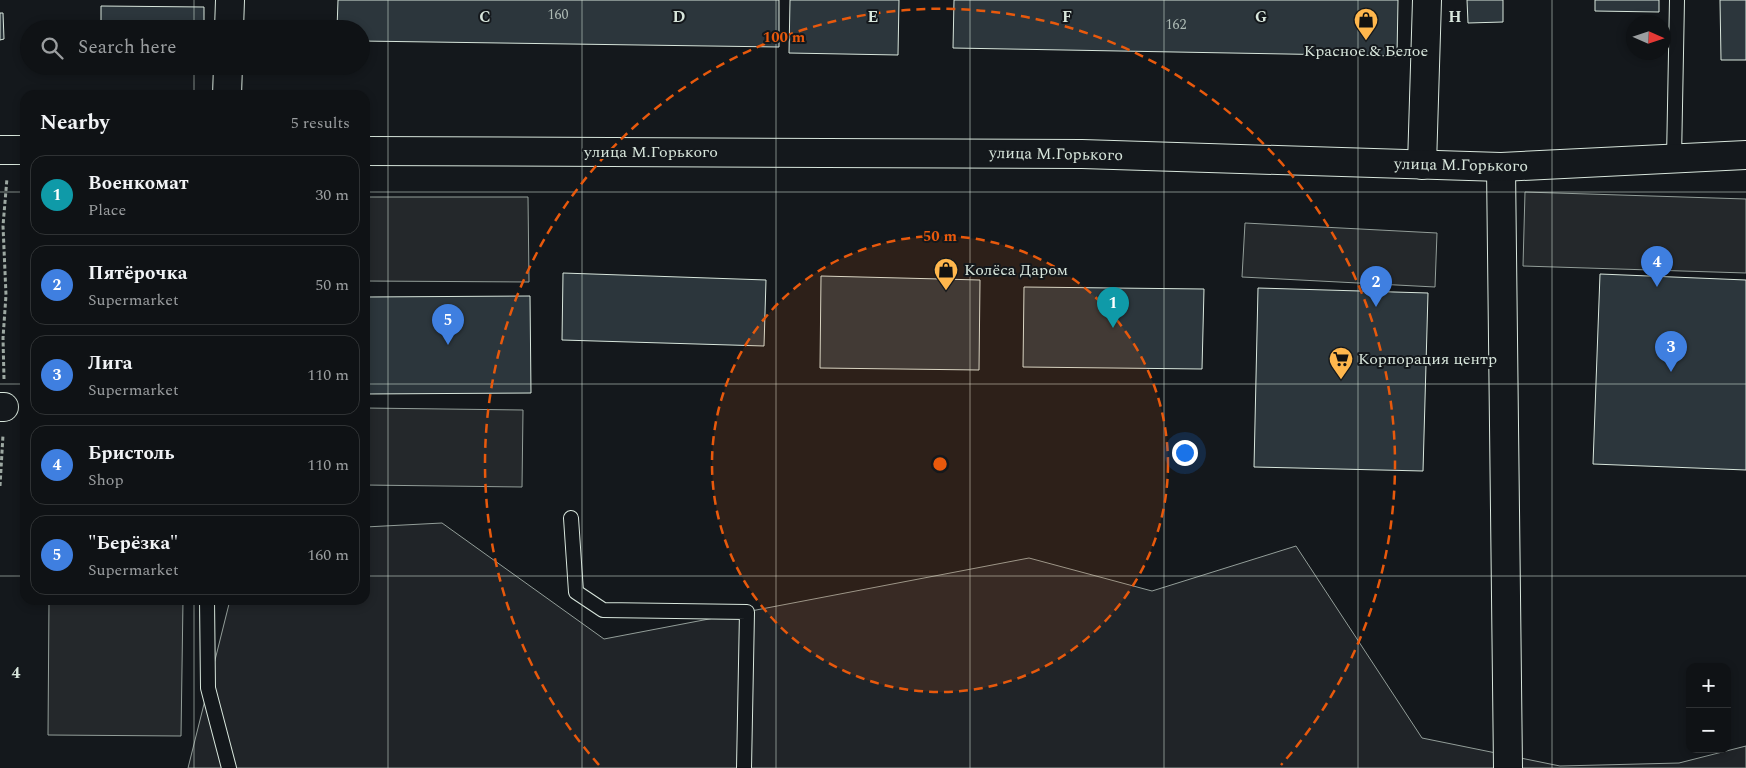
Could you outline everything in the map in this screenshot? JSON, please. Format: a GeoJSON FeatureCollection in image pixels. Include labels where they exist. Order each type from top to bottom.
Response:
{"type":"FeatureCollection","features":[{"type":"Feature","properties":{"kind":"main road"},"geometry":{"type":"LineString","coordinates":[[229,20],[230,0]]}},
{"type":"Feature","properties":{"kind":"main road"},"geometry":{"type":"LineString","coordinates":[[1422,165],[1427,0]]}},
{"type":"Feature","properties":{"kind":"main road"},"geometry":{"type":"LineString","coordinates":[[227,90],[228,75]]}},
{"type":"Feature","properties":{"kind":"main road","name":"улица М.Горького"},"geometry":{"type":"LineString","coordinates":[[370,151],[1082,154],[1501,168],[1746,156]]}},
{"type":"Feature","properties":{"kind":"main road"},"geometry":{"type":"LineString","coordinates":[[1501,168],[1508,768]]}},
{"type":"Feature","properties":{"kind":"lane"},"geometry":{"type":"LineString","coordinates":[[1674,159],[1677,0]]}},
{"type":"Feature","properties":{"kind":"lane"},"geometry":{"type":"LineString","coordinates":[[571,518],[576,592],[603,610],[747,612],[744,768]]}},
{"type":"Feature","properties":{"kind":"lane"},"geometry":{"type":"LineString","coordinates":[[207,605],[208,688],[229,768]]}},
{"type":"Feature","properties":{"kind":"path"},"geometry":{"type":"LineString","coordinates":[[0,486],[3,338],[6,295],[3,226],[12,150]]}},
{"type":"Feature","properties":{"kind":"shaded area"},"geometry":{"type":"Polygon","coordinates":[[[1525,192],[1746,199],[1746,273],[1523,266],[1525,192]]]}},
{"type":"Feature","properties":{"kind":"shaded area"},"geometry":{"type":"Polygon","coordinates":[[[370,197],[528,197],[529,282],[370,281],[370,197]]]}},
{"type":"Feature","properties":{"kind":"shaded area"},"geometry":{"type":"Polygon","coordinates":[[[1245,223],[1437,233],[1435,287],[1242,277],[1245,223]]]}},
{"type":"Feature","properties":{"kind":"shaded area"},"geometry":{"type":"Polygon","coordinates":[[[370,408],[523,410],[522,487],[370,485],[370,408]]]}},
{"type":"Feature","properties":{"kind":"shaded area"},"geometry":{"type":"Polygon","coordinates":[[[442,523],[604,639],[1029,558],[1152,591],[1296,546],[1422,738],[1560,766],[1679,763],[1718,753],[1731,753],[1731,750],[1746,746],[1746,768],[188,768],[229,605],[370,605],[370,527],[442,523]]]}},
{"type":"Feature","properties":{"kind":"shaded area"},"geometry":{"type":"Polygon","coordinates":[[[49,605],[183,605],[181,736],[48,735],[49,605]]]}},
{"type":"Feature","properties":{"kind":"building"},"geometry":{"type":"Polygon","coordinates":[[[338,0],[779,0],[779,47],[370,41],[370,20],[337,20],[338,0]]]}},
{"type":"Feature","properties":{"kind":"building"},"geometry":{"type":"Polygon","coordinates":[[[790,0],[899,0],[898,55],[789,53],[790,0]]]}},
{"type":"Feature","properties":{"kind":"building"},"geometry":{"type":"Polygon","coordinates":[[[954,0],[1398,0],[1397,56],[953,48],[954,0]]]}},
{"type":"Feature","properties":{"kind":"building"},"geometry":{"type":"Polygon","coordinates":[[[1467,0],[1503,0],[1503,22],[1468,23],[1467,0]]]}},
{"type":"Feature","properties":{"kind":"building"},"geometry":{"type":"Polygon","coordinates":[[[1595,0],[1659,0],[1659,12],[1595,11],[1595,0]]]}},
{"type":"Feature","properties":{"kind":"building"},"geometry":{"type":"Polygon","coordinates":[[[1720,0],[1746,0],[1746,60],[1721,60],[1720,0]]]}},
{"type":"Feature","properties":{"kind":"building"},"geometry":{"type":"Polygon","coordinates":[[[101,6],[204,7],[204,20],[101,20],[101,6]]]}},
{"type":"Feature","properties":{"kind":"building"},"geometry":{"type":"Polygon","coordinates":[[[0,13],[3,13],[4,39],[0,40],[0,13]]]}},
{"type":"Feature","properties":{"kind":"building"},"geometry":{"type":"Polygon","coordinates":[[[563,273],[766,280],[764,346],[562,340],[563,273]]]}},
{"type":"Feature","properties":{"kind":"building"},"geometry":{"type":"Polygon","coordinates":[[[1600,274],[1746,280],[1746,470],[1593,464],[1600,274]]]}},
{"type":"Feature","properties":{"kind":"building"},"geometry":{"type":"Polygon","coordinates":[[[821,276],[980,280],[979,370],[820,368],[821,276]]]}},
{"type":"Feature","properties":{"kind":"building"},"geometry":{"type":"Polygon","coordinates":[[[1024,287],[1204,289],[1202,369],[1023,367],[1024,287]]]}},
{"type":"Feature","properties":{"kind":"building","name":"Корпорация центр"},"geometry":{"type":"Polygon","coordinates":[[[1258,288],[1428,293],[1423,471],[1254,467],[1258,288]]]}},
{"type":"Feature","properties":{"kind":"building"},"geometry":{"type":"Polygon","coordinates":[[[530,296],[531,393],[370,394],[370,297],[530,296]]]}},
{"type":"Feature","properties":{"kind":"place","name":"Красное & Белое"},"geometry":{"type":"Point","coordinates":[1366,41]}},
{"type":"Feature","properties":{"kind":"place","name":"Бристоль"},"geometry":{"type":"Point","coordinates":[1657,287]}},
{"type":"Feature","properties":{"kind":"place","name":"Колёса Даром"},"geometry":{"type":"Point","coordinates":[946,291]}},
{"type":"Feature","properties":{"kind":"place","name":"Пятёрочка"},"geometry":{"type":"Point","coordinates":[1376,307]}},
{"type":"Feature","properties":{"kind":"place","name":"Военкомат"},"geometry":{"type":"Point","coordinates":[1113,328]}},
{"type":"Feature","properties":{"kind":"place","name":"\"Берёзка\""},"geometry":{"type":"Point","coordinates":[448,345]}},
{"type":"Feature","properties":{"kind":"place","name":"Лига"},"geometry":{"type":"Point","coordinates":[1671,372]}},
{"type":"Feature","properties":{"kind":"place","name":"Корпорация центр"},"geometry":{"type":"Point","coordinates":[1341,380]}}]}
